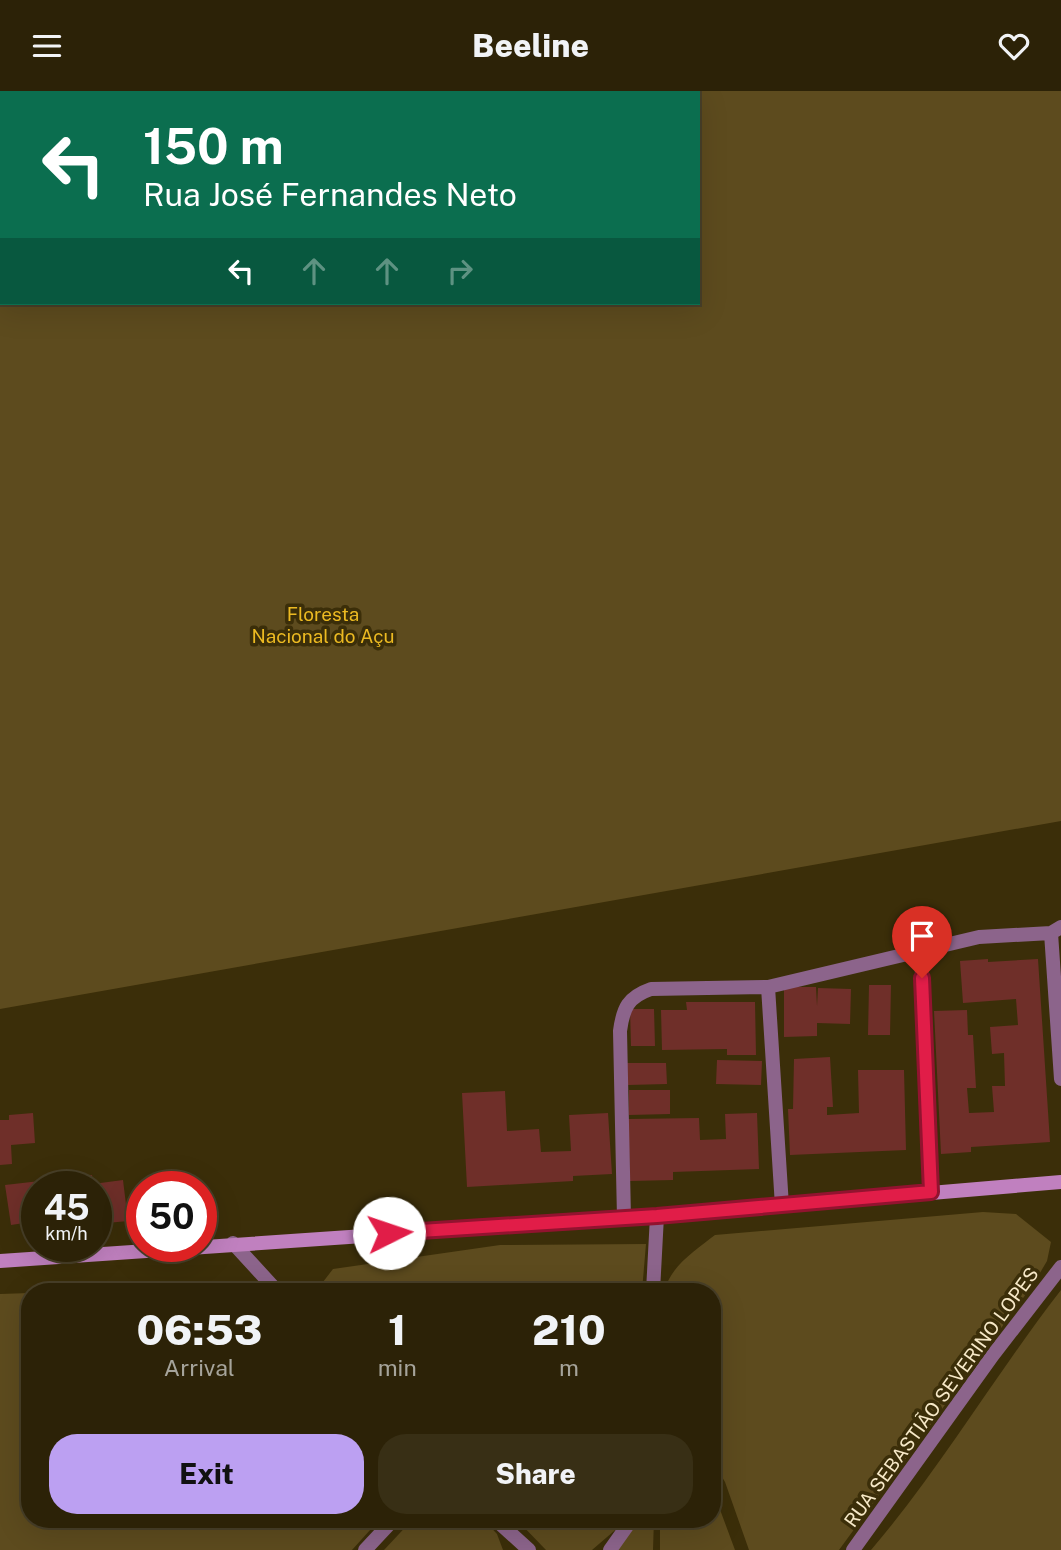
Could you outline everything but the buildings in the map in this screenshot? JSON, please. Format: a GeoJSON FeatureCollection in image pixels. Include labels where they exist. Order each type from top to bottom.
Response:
{"type":"FeatureCollection","features":[{"type":"Feature","properties":{"kind":"main road"},"geometry":{"type":"LineString","coordinates":[[0,1261],[657,1216],[1061,1182]]}},
{"type":"Feature","properties":{"kind":"street"},"geometry":{"type":"LineString","coordinates":[[624,1217],[620,1031],[623,1010],[634,995],[651,989],[768,987],[979,937],[1056,930],[1061,1079]]}},
{"type":"Feature","properties":{"kind":"street"},"geometry":{"type":"LineString","coordinates":[[921,951],[931,1192]]}},
{"type":"Feature","properties":{"kind":"street"},"geometry":{"type":"LineString","coordinates":[[768,987],[782,1206]]}},
{"type":"Feature","properties":{"kind":"street"},"geometry":{"type":"LineString","coordinates":[[653,1283],[657,1216]]}},
{"type":"Feature","properties":{"kind":"street"},"geometry":{"type":"LineString","coordinates":[[233,1243],[270,1283]]}},
{"type":"Feature","properties":{"kind":"street","name":"RUA SEBASTIÃO SEVERINO LOPES"},"geometry":{"type":"LineString","coordinates":[[853,1550],[993,1355],[1061,1267]]}},
{"type":"Feature","properties":{"kind":"street"},"geometry":{"type":"LineString","coordinates":[[365,1550],[386,1528]]}},
{"type":"Feature","properties":{"kind":"street"},"geometry":{"type":"LineString","coordinates":[[505,1528],[529,1550]]}},
{"type":"Feature","properties":{"kind":"street"},"geometry":{"type":"LineString","coordinates":[[610,1550],[626,1528]]}},
{"type":"Feature","properties":{"kind":"green space","name":"Floresta Nacional do Açu"},"geometry":{"type":"Polygon","coordinates":[[[700,91],[1061,91],[1061,821],[0,1009],[0,305],[700,305],[700,91]]]}},
{"type":"Feature","properties":{"kind":"green space"},"geometry":{"type":"Polygon","coordinates":[[[983,1212],[1016,1214],[1051,1242],[1047,1261],[1034,1283],[839,1550],[749,1550],[721,1475],[721,1283],[668,1283],[678,1266],[715,1235],[983,1212]]]}},
{"type":"Feature","properties":{"kind":"green space"},"geometry":{"type":"Polygon","coordinates":[[[646,1244],[643,1283],[322,1283],[333,1269],[500,1245],[646,1244]]]}},
{"type":"Feature","properties":{"kind":"green space"},"geometry":{"type":"Polygon","coordinates":[[[1061,1290],[1061,1550],[871,1550],[921,1487],[1061,1290]]]}},
{"type":"Feature","properties":{"kind":"green space"},"geometry":{"type":"Polygon","coordinates":[[[21,1293],[21,1528],[372,1528],[352,1550],[0,1550],[0,1294],[21,1293]]]}},
{"type":"Feature","properties":{"kind":"green space"},"geometry":{"type":"Polygon","coordinates":[[[721,1512],[735,1550],[660,1550],[660,1528],[721,1528],[721,1512]]]}},
{"type":"Feature","properties":{"kind":"green space"},"geometry":{"type":"Polygon","coordinates":[[[405,1528],[491,1528],[497,1534],[503,1550],[384,1550],[405,1528]]]}},
{"type":"Feature","properties":{"kind":"green space"},"geometry":{"type":"Polygon","coordinates":[[[525,1528],[618,1528],[592,1550],[546,1550],[525,1528]]]}},
{"type":"Feature","properties":{"kind":"green space"},"geometry":{"type":"Polygon","coordinates":[[[634,1528],[654,1528],[653,1550],[615,1550],[634,1528]]]}},
{"type":"Feature","properties":{"kind":"route"},"geometry":{"type":"LineString","coordinates":[[389,1233],[657,1216],[931,1192],[922,978]]}}]}
